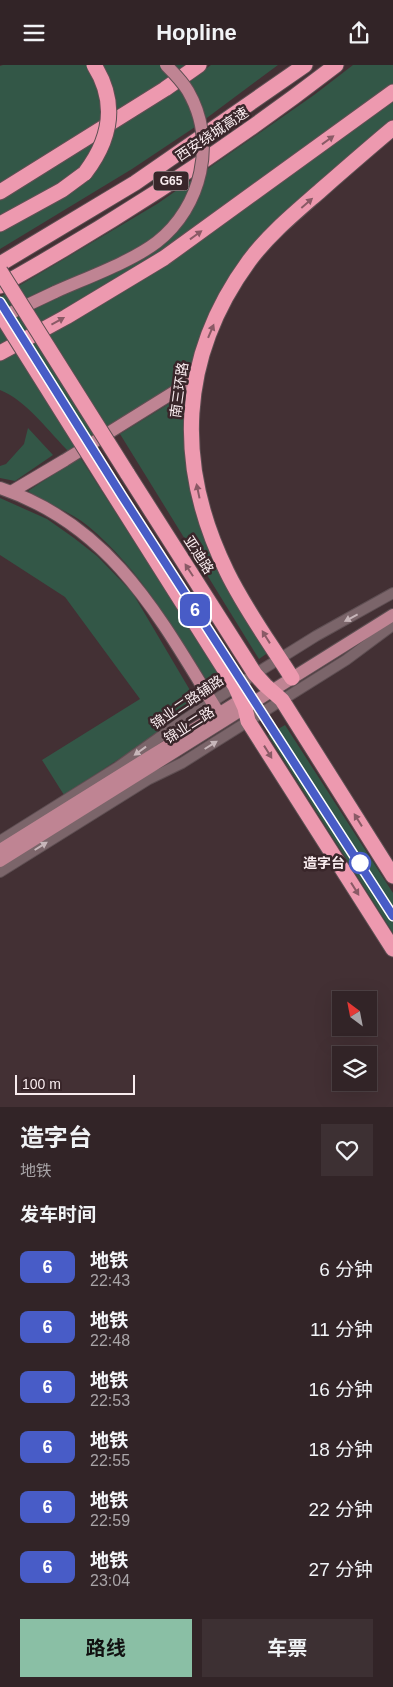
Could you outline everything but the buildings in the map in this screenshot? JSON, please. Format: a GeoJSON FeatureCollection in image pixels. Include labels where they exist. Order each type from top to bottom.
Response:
{"type":"FeatureCollection","features":[{"type":"Feature","properties":{"kind":"highway"},"geometry":{"type":"LineString","coordinates":[[0,224],[62,190],[84,173],[96,157],[103,144],[109,115],[105,87],[94,65]]}},
{"type":"Feature","properties":{"kind":"highway"},"geometry":{"type":"LineString","coordinates":[[0,192],[166,89],[199,65]]}},
{"type":"Feature","properties":{"kind":"highway","name":"西安绕城高速"},"geometry":{"type":"LineString","coordinates":[[0,263],[134,183],[305,65]]}},
{"type":"Feature","properties":{"kind":"highway","name":"西安绕城高速"},"geometry":{"type":"LineString","coordinates":[[0,286],[143,200],[243,133],[336,65]]}},
{"type":"Feature","properties":{"kind":"highway"},"geometry":{"type":"LineString","coordinates":[[0,353],[66,317],[164,258],[393,92]]}},
{"type":"Feature","properties":{"kind":"highway","name":"南三环路"},"geometry":{"type":"LineString","coordinates":[[287,669],[231,579],[211,536],[203,513],[195,478],[190,429],[195,379],[202,353],[216,319],[234,284],[250,261],[272,235],[300,208],[393,128]]}},
{"type":"Feature","properties":{"kind":"highway","name":"亚迪路"},"geometry":{"type":"LineString","coordinates":[[0,271],[127,473],[393,876]]}},
{"type":"Feature","properties":{"kind":"highway"},"geometry":{"type":"LineString","coordinates":[[0,313],[393,949]]}},
{"type":"Feature","properties":{"kind":"main road"},"geometry":{"type":"LineString","coordinates":[[0,318],[139,253],[157,242],[169,231],[190,203],[197,187],[202,167],[203,143],[200,121],[188,93],[178,77],[166,65]]}},
{"type":"Feature","properties":{"kind":"main road"},"geometry":{"type":"LineString","coordinates":[[6,490],[65,460],[195,379]]}},
{"type":"Feature","properties":{"kind":"main road"},"geometry":{"type":"LineString","coordinates":[[6,490],[40,505],[64,519],[110,556],[151,606],[221,717]]}},
{"type":"Feature","properties":{"kind":"main road","name":"锦业二路"},"geometry":{"type":"LineString","coordinates":[[0,850],[243,704],[268,688],[287,669],[393,605]]}},
{"type":"Feature","properties":{"kind":"main road","name":"锦业二路"},"geometry":{"type":"LineString","coordinates":[[287,669],[393,615]]}},
{"type":"Feature","properties":{"kind":"main road","name":"锦业二路"},"geometry":{"type":"LineString","coordinates":[[0,861],[221,717]]}},
{"type":"Feature","properties":{"kind":"street","name":"锦业二路辅路"},"geometry":{"type":"LineString","coordinates":[[0,872],[148,779],[182,763],[243,704],[268,688],[316,636],[393,593]]}},
{"type":"Feature","properties":{"kind":"street","name":"锦业二路辅路"},"geometry":{"type":"LineString","coordinates":[[268,688],[346,660],[393,625]]}},
{"type":"Feature","properties":{"kind":"street","name":"锦业二路辅路"},"geometry":{"type":"LineString","coordinates":[[0,841],[118,767],[211,702],[243,704]]}},
{"type":"Feature","properties":{"kind":"green space"},"geometry":{"type":"Polygon","coordinates":[[[191,65],[0,187],[0,66],[191,65]]]}},
{"type":"Feature","properties":{"kind":"green space"},"geometry":{"type":"Polygon","coordinates":[[[211,65],[278,65],[192,129],[132,169],[0,249],[0,200],[211,65]]]}},
{"type":"Feature","properties":{"kind":"green space"},"geometry":{"type":"Polygon","coordinates":[[[353,65],[393,65],[393,119],[311,191],[233,273],[211,310],[195,355],[191,376],[70,453],[28,409],[19,401],[0,390],[0,297],[157,204],[314,95],[353,65]]]}},
{"type":"Feature","properties":{"kind":"green space"},"geometry":{"type":"Polygon","coordinates":[[[188,392],[189,468],[269,652],[259,659],[120,434],[188,392]]]}},
{"type":"Feature","properties":{"kind":"green space"},"geometry":{"type":"Polygon","coordinates":[[[28,428],[53,455],[15,481],[0,478],[0,466],[6,464],[24,444],[28,428]]]}},
{"type":"Feature","properties":{"kind":"green space"},"geometry":{"type":"Polygon","coordinates":[[[80,457],[223,680],[211,687],[156,602],[124,561],[107,543],[81,521],[28,491],[80,457]]]}},
{"type":"Feature","properties":{"kind":"green space"},"geometry":{"type":"Polygon","coordinates":[[[0,498],[47,519],[97,556],[132,592],[194,697],[189,709],[125,755],[64,795],[42,760],[140,699],[65,597],[0,555],[0,498]]]}},
{"type":"Feature","properties":{"kind":"green space"},"geometry":{"type":"Polygon","coordinates":[[[285,725],[393,893],[393,933],[268,735],[285,725]]]}},
{"type":"Feature","properties":{"kind":"metro line","name":"6"},"geometry":{"type":"LineString","coordinates":[[0,302],[80,431],[393,916]]}},
{"type":"Feature","properties":{"kind":"place","name":"造字台"},"geometry":{"type":"Point","coordinates":[360,863]}}]}
